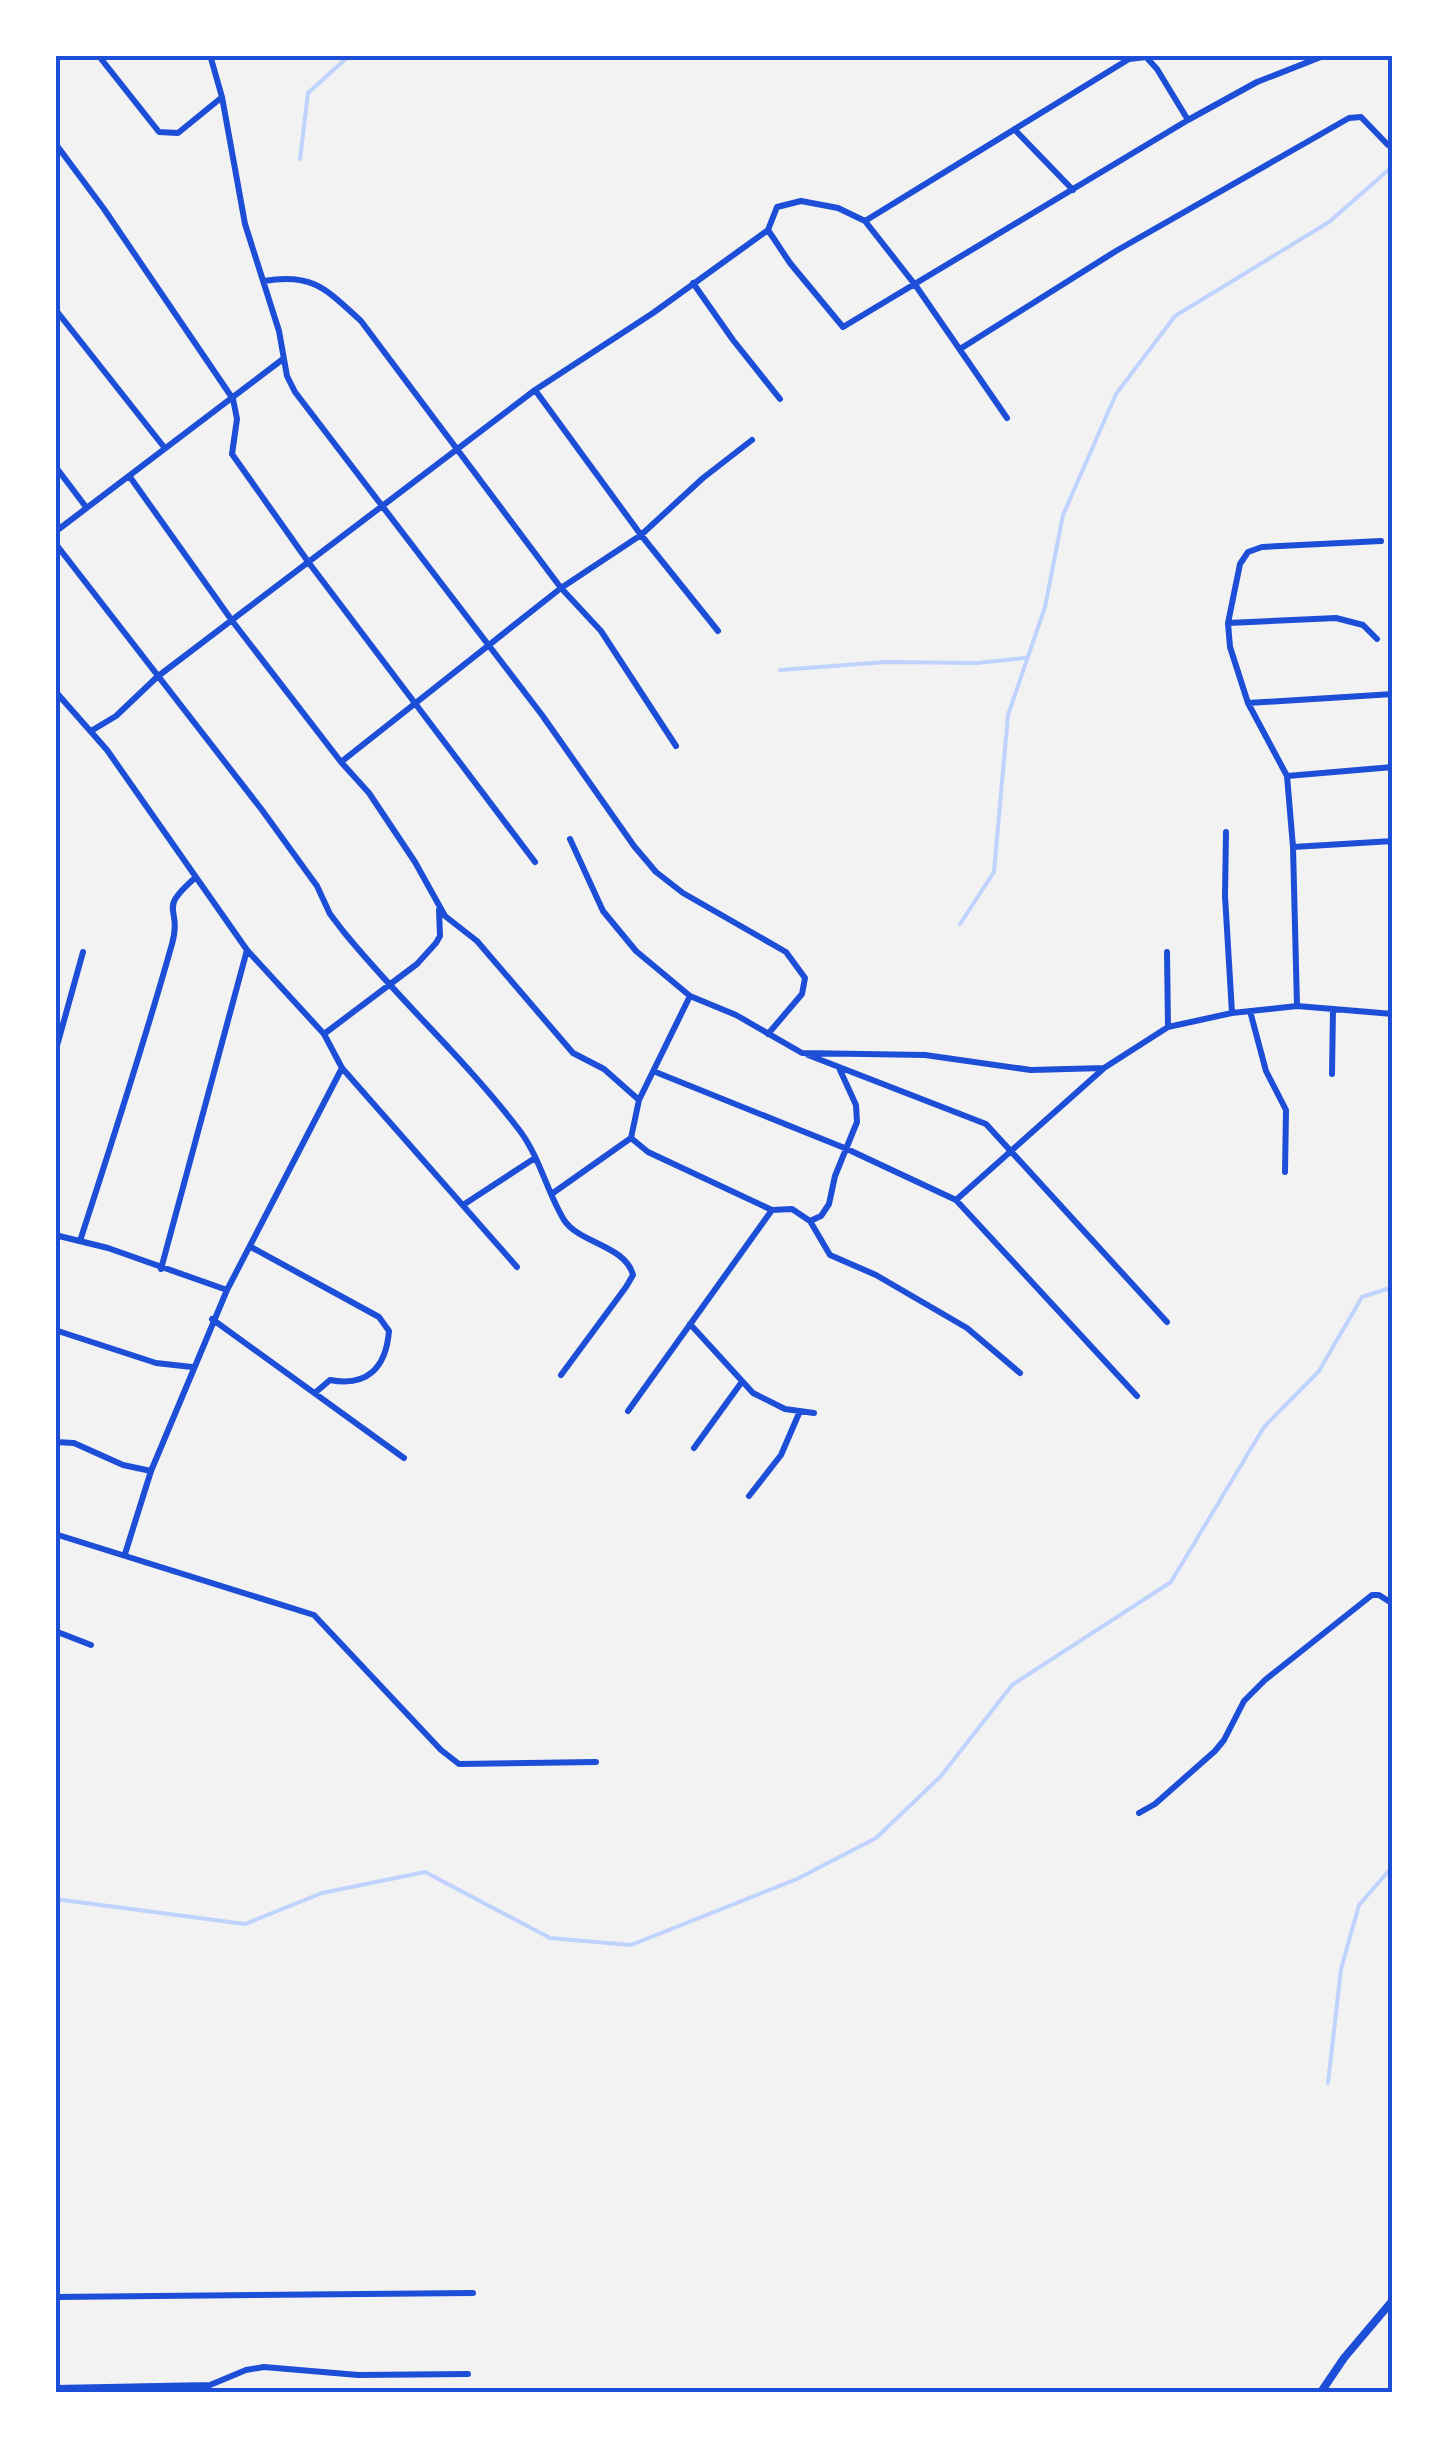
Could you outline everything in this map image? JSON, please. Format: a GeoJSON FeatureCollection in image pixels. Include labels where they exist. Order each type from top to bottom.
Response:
{"type":"FeatureCollection","features":[{"type":"Feature","properties":{"kind":"street"},"geometry":{"type":"LineString","coordinates":[[98,55],[159,132],[178,133],[222,97]]}},
{"type":"Feature","properties":{"kind":"street"},"geometry":{"type":"LineString","coordinates":[[210,55],[222,97],[239,200],[295,392],[490,646],[656,872],[683,893],[786,952],[805,978],[802,994],[768,1034]]}},
{"type":"Feature","properties":{"kind":"street"},"geometry":{"type":"LineString","coordinates":[[768,230],[843,327],[1188,120],[1257,82],[1326,55]]}},
{"type":"Feature","properties":{"kind":"street"},"geometry":{"type":"LineString","coordinates":[[865,222],[1128,60],[1146,57],[1188,120]]}},
{"type":"Feature","properties":{"kind":"street"},"geometry":{"type":"LineString","coordinates":[[960,348],[1116,251],[1349,118],[1370,123],[1388,145],[1393,145]]}},
{"type":"Feature","properties":{"kind":"street"},"geometry":{"type":"LineString","coordinates":[[1016,130],[1073,190]]}},
{"type":"Feature","properties":{"kind":"street"},"geometry":{"type":"LineString","coordinates":[[55,143],[104,208],[233,400],[237,419],[232,454],[309,563],[535,862]]}},
{"type":"Feature","properties":{"kind":"street"},"geometry":{"type":"LineString","coordinates":[[91,731],[116,716],[158,677],[536,390],[768,230],[777,207],[800,201],[838,208],[865,222],[916,286],[1006,418]]}},
{"type":"Feature","properties":{"kind":"street"},"geometry":{"type":"LineString","coordinates":[[264,281],[305,278],[335,297],[361,321],[560,588],[600,631],[676,746]]}},
{"type":"Feature","properties":{"kind":"street"},"geometry":{"type":"LineString","coordinates":[[693,283],[780,399]]}},
{"type":"Feature","properties":{"kind":"street"},"geometry":{"type":"LineString","coordinates":[[55,309],[164,447]]}},
{"type":"Feature","properties":{"kind":"street"},"geometry":{"type":"LineString","coordinates":[[55,532],[283,359]]}},
{"type":"Feature","properties":{"kind":"street"},"geometry":{"type":"LineString","coordinates":[[536,390],[641,535],[718,632]]}},
{"type":"Feature","properties":{"kind":"street"},"geometry":{"type":"LineString","coordinates":[[341,762],[560,588],[641,535],[752,440]]}},
{"type":"Feature","properties":{"kind":"street"},"geometry":{"type":"LineString","coordinates":[[55,466],[86,507]]}},
{"type":"Feature","properties":{"kind":"street"},"geometry":{"type":"LineString","coordinates":[[130,477],[234,622],[369,793],[445,916],[478,942],[574,1053],[604,1069],[639,1100]]}},
{"type":"Feature","properties":{"kind":"street"},"geometry":{"type":"LineString","coordinates":[[1297,1006],[1287,776],[1248,703],[1230,647],[1228,623],[1240,564],[1248,552],[1262,546],[1380,540]]}},
{"type":"Feature","properties":{"kind":"street"},"geometry":{"type":"LineString","coordinates":[[55,544],[262,810],[317,886],[330,914],[522,1133],[565,1221],[578,1234],[595,1240],[631,1266],[633,1276],[561,1375]]}},
{"type":"Feature","properties":{"kind":"street"},"geometry":{"type":"LineString","coordinates":[[1228,623],[1336,618],[1363,625],[1377,638]]}},
{"type":"Feature","properties":{"kind":"street"},"geometry":{"type":"LineString","coordinates":[[55,691],[91,731],[248,950],[324,1034],[342,1068],[517,1267]]}},
{"type":"Feature","properties":{"kind":"street"},"geometry":{"type":"LineString","coordinates":[[1248,703],[1393,694]]}},
{"type":"Feature","properties":{"kind":"street"},"geometry":{"type":"LineString","coordinates":[[1287,776],[1393,767]]}},
{"type":"Feature","properties":{"kind":"street"},"geometry":{"type":"LineString","coordinates":[[1226,832],[1225,896],[1232,1013]]}},
{"type":"Feature","properties":{"kind":"street"},"geometry":{"type":"LineString","coordinates":[[570,839],[586,878],[618,934],[652,966],[690,996],[802,1053],[976,1118],[999,1135],[1168,1322]]}},
{"type":"Feature","properties":{"kind":"street"},"geometry":{"type":"LineString","coordinates":[[1293,847],[1393,841]]}},
{"type":"Feature","properties":{"kind":"street"},"geometry":{"type":"LineString","coordinates":[[80,1241],[155,1013],[174,935],[171,906],[175,894],[196,877]]}},
{"type":"Feature","properties":{"kind":"street"},"geometry":{"type":"LineString","coordinates":[[324,1034],[416,964],[436,943],[440,936],[440,908]]}},
{"type":"Feature","properties":{"kind":"street"},"geometry":{"type":"LineString","coordinates":[[161,1270],[248,950]]}},
{"type":"Feature","properties":{"kind":"street"},"geometry":{"type":"LineString","coordinates":[[55,1053],[84,952]]}},
{"type":"Feature","properties":{"kind":"street"},"geometry":{"type":"LineString","coordinates":[[1168,952],[1168,1027]]}},
{"type":"Feature","properties":{"kind":"street"},"geometry":{"type":"LineString","coordinates":[[553,1193],[630,1138],[639,1100],[690,996]]}},
{"type":"Feature","properties":{"kind":"street"},"geometry":{"type":"LineString","coordinates":[[956,1200],[1104,1068],[1168,1027],[1232,1013],[1297,1006],[1393,1014]]}},
{"type":"Feature","properties":{"kind":"street"},"geometry":{"type":"LineString","coordinates":[[1332,1074],[1333,1009]]}},
{"type":"Feature","properties":{"kind":"street"},"geometry":{"type":"LineString","coordinates":[[1250,1011],[1266,1072],[1288,1120],[1284,1172]]}},
{"type":"Feature","properties":{"kind":"street"},"geometry":{"type":"LineString","coordinates":[[802,1053],[925,1055],[1031,1070],[1104,1068]]}},
{"type":"Feature","properties":{"kind":"street"},"geometry":{"type":"LineString","coordinates":[[125,1554],[151,1472],[212,1319],[342,1068]]}},
{"type":"Feature","properties":{"kind":"street"},"geometry":{"type":"LineString","coordinates":[[810,1220],[825,1212],[858,1113],[839,1069]]}},
{"type":"Feature","properties":{"kind":"street"},"geometry":{"type":"LineString","coordinates":[[653,1071],[846,1149],[956,1200],[1137,1396]]}},
{"type":"Feature","properties":{"kind":"street"},"geometry":{"type":"LineString","coordinates":[[630,1138],[648,1152],[772,1210],[792,1209],[810,1220],[830,1255],[876,1275],[968,1328],[1020,1372]]}},
{"type":"Feature","properties":{"kind":"street"},"geometry":{"type":"LineString","coordinates":[[463,1205],[536,1158]]}},
{"type":"Feature","properties":{"kind":"street"},"geometry":{"type":"LineString","coordinates":[[628,1411],[772,1210]]}},
{"type":"Feature","properties":{"kind":"street"},"geometry":{"type":"LineString","coordinates":[[55,1235],[108,1248],[226,1290]]}},
{"type":"Feature","properties":{"kind":"street"},"geometry":{"type":"LineString","coordinates":[[251,1246],[379,1317],[389,1331],[388,1349],[375,1374],[358,1382],[330,1380],[316,1392]]}},
{"type":"Feature","properties":{"kind":"street"},"geometry":{"type":"LineString","coordinates":[[206,1284],[219,1305]]}},
{"type":"Feature","properties":{"kind":"street"},"geometry":{"type":"LineString","coordinates":[[212,1319],[404,1458]]}},
{"type":"Feature","properties":{"kind":"street"},"geometry":{"type":"LineString","coordinates":[[690,1324],[741,1383],[768,1402],[814,1412]]}},
{"type":"Feature","properties":{"kind":"street"},"geometry":{"type":"LineString","coordinates":[[55,1330],[156,1362],[192,1367]]}},
{"type":"Feature","properties":{"kind":"street"},"geometry":{"type":"LineString","coordinates":[[694,1448],[741,1383]]}},
{"type":"Feature","properties":{"kind":"street"},"geometry":{"type":"LineString","coordinates":[[749,1496],[781,1455],[800,1410]]}},
{"type":"Feature","properties":{"kind":"street"},"geometry":{"type":"LineString","coordinates":[[55,1442],[74,1443],[151,1472]]}},
{"type":"Feature","properties":{"kind":"street"},"geometry":{"type":"LineString","coordinates":[[55,1534],[314,1615],[458,1764],[596,1762]]}},
{"type":"Feature","properties":{"kind":"street"},"geometry":{"type":"LineString","coordinates":[[1139,1813],[1155,1804],[1215,1751],[1244,1701],[1280,1667],[1372,1595],[1378,1594],[1393,1604]]}},
{"type":"Feature","properties":{"kind":"street"},"geometry":{"type":"LineString","coordinates":[[55,1631],[91,1645]]}},
{"type":"Feature","properties":{"kind":"street"},"geometry":{"type":"LineString","coordinates":[[55,2297],[473,2293]]}},
{"type":"Feature","properties":{"kind":"street"},"geometry":{"type":"LineString","coordinates":[[1325,2392],[1328,2380],[1393,2300]]}},
{"type":"Feature","properties":{"kind":"street"},"geometry":{"type":"LineString","coordinates":[[55,2388],[210,2386],[246,2370],[264,2368],[358,2375],[468,2374]]}},
{"type":"Feature","properties":{"kind":"street"},"geometry":{"type":"LineString","coordinates":[[210,2386],[223,2392]]}},
{"type":"Feature","properties":{"kind":"waterway"},"geometry":{"type":"LineString","coordinates":[[300,159],[308,93],[350,55]]}},
{"type":"Feature","properties":{"kind":"waterway"},"geometry":{"type":"LineString","coordinates":[[960,924],[994,872],[1008,715],[1045,607],[1063,515],[1116,394],[1175,316],[1329,222],[1393,166]]}},
{"type":"Feature","properties":{"kind":"waterway"},"geometry":{"type":"LineString","coordinates":[[780,670],[1025,658]]}},
{"type":"Feature","properties":{"kind":"waterway"},"geometry":{"type":"LineString","coordinates":[[55,1899],[245,1924],[322,1893],[425,1872],[550,1938],[631,1945],[797,1879],[876,1838],[941,1776],[1012,1685],[1171,1582],[1264,1427],[1319,1371],[1362,1297],[1393,1287]]}},
{"type":"Feature","properties":{"kind":"waterway"},"geometry":{"type":"LineString","coordinates":[[1328,2083],[1341,1969],[1359,1905],[1393,1866]]}}]}
